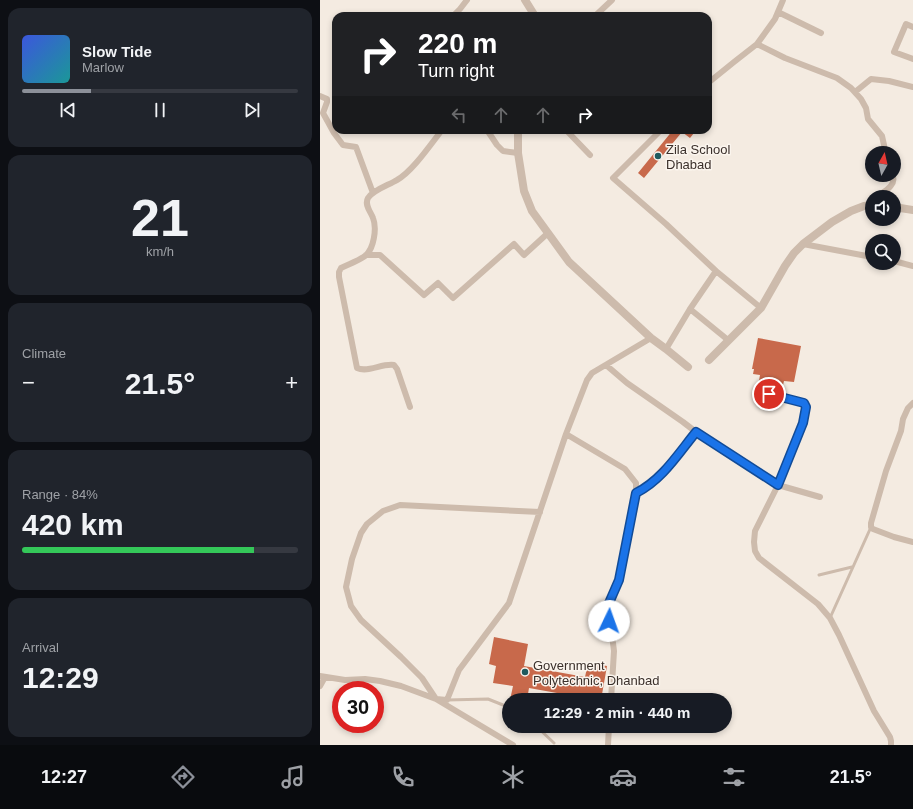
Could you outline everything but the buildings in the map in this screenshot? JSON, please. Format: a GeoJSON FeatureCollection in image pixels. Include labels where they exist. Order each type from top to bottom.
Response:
{"type":"FeatureCollection","features":[{"type":"Feature","properties":{"kind":"street"},"geometry":{"type":"LineString","coordinates":[[457,12],[467,0]]}},
{"type":"Feature","properties":{"kind":"street"},"geometry":{"type":"LineString","coordinates":[[525,0],[532,12]]}},
{"type":"Feature","properties":{"kind":"street"},"geometry":{"type":"LineString","coordinates":[[599,12],[612,0]]}},
{"type":"Feature","properties":{"kind":"street"},"geometry":{"type":"LineString","coordinates":[[712,80],[757,44],[775,19],[783,0]]}},
{"type":"Feature","properties":{"kind":"street"},"geometry":{"type":"LineString","coordinates":[[778,12],[821,33]]}},
{"type":"Feature","properties":{"kind":"street"},"geometry":{"type":"LineString","coordinates":[[913,26],[906,24],[894,52],[913,59]]}},
{"type":"Feature","properties":{"kind":"street"},"geometry":{"type":"LineString","coordinates":[[757,44],[785,58],[837,78],[851,88],[861,99],[866,108],[868,118],[882,136],[884,146]]}},
{"type":"Feature","properties":{"kind":"street"},"geometry":{"type":"LineString","coordinates":[[855,92],[871,79],[889,81],[913,87]]}},
{"type":"Feature","properties":{"kind":"street"},"geometry":{"type":"LineString","coordinates":[[320,96],[327,99],[323,113],[332,129]]}},
{"type":"Feature","properties":{"kind":"street"},"geometry":{"type":"LineString","coordinates":[[335,134],[343,145],[356,147],[373,193]]}},
{"type":"Feature","properties":{"kind":"street"},"geometry":{"type":"LineString","coordinates":[[410,407],[397,369],[394,365],[390,364],[358,369],[355,365],[339,272],[341,268],[359,260],[366,255],[372,244],[374,224],[367,203],[368,199],[373,193],[399,179],[414,165],[439,134]]}},
{"type":"Feature","properties":{"kind":"street"},"geometry":{"type":"LineString","coordinates":[[490,134],[503,151],[518,153]]}},
{"type":"Feature","properties":{"kind":"street"},"geometry":{"type":"LineString","coordinates":[[516,134],[524,191],[532,211],[569,262],[651,338],[688,367]]}},
{"type":"Feature","properties":{"kind":"street"},"geometry":{"type":"LineString","coordinates":[[570,134],[590,155]]}},
{"type":"Feature","properties":{"kind":"street"},"geometry":{"type":"LineString","coordinates":[[657,134],[613,178],[666,224],[716,271],[760,308]]}},
{"type":"Feature","properties":{"kind":"street"},"geometry":{"type":"LineString","coordinates":[[885,190],[894,182]]}},
{"type":"Feature","properties":{"kind":"street"},"geometry":{"type":"LineString","coordinates":[[709,360],[760,308],[785,266],[794,253],[803,244],[832,222],[851,211],[865,206]]}},
{"type":"Feature","properties":{"kind":"street"},"geometry":{"type":"LineString","coordinates":[[901,208],[913,209]]}},
{"type":"Feature","properties":{"kind":"street"},"geometry":{"type":"LineString","coordinates":[[366,255],[380,255],[424,295],[438,283],[453,298],[514,244],[524,255],[548,233]]}},
{"type":"Feature","properties":{"kind":"street"},"geometry":{"type":"LineString","coordinates":[[803,244],[865,256]]}},
{"type":"Feature","properties":{"kind":"street"},"geometry":{"type":"LineString","coordinates":[[901,263],[913,266]]}},
{"type":"Feature","properties":{"kind":"street"},"geometry":{"type":"LineString","coordinates":[[666,349],[690,308],[716,271]]}},
{"type":"Feature","properties":{"kind":"street"},"geometry":{"type":"LineString","coordinates":[[690,308],[728,340]]}},
{"type":"Feature","properties":{"kind":"street"},"geometry":{"type":"LineString","coordinates":[[436,699],[447,700],[459,670],[508,602],[566,434],[587,380],[592,373],[651,338]]}},
{"type":"Feature","properties":{"kind":"street"},"geometry":{"type":"LineString","coordinates":[[606,365],[627,383],[696,432],[778,485],[820,497]]}},
{"type":"Feature","properties":{"kind":"street"},"geometry":{"type":"LineString","coordinates":[[769,394],[804,403],[806,407],[803,423],[778,485],[755,531],[755,551],[759,558],[818,604],[830,618],[874,711],[890,737],[891,745]]}},
{"type":"Feature","properties":{"kind":"street"},"geometry":{"type":"LineString","coordinates":[[913,404],[908,408],[903,419],[901,431],[886,471],[870,523],[871,527],[878,532],[913,542]]}},
{"type":"Feature","properties":{"kind":"street"},"geometry":{"type":"LineString","coordinates":[[636,493],[646,488],[664,471],[696,432]]}},
{"type":"Feature","properties":{"kind":"street"},"geometry":{"type":"LineString","coordinates":[[566,434],[625,469],[636,482],[636,493],[619,580],[609,603],[608,612],[614,651],[611,693]]}},
{"type":"Feature","properties":{"kind":"street"},"geometry":{"type":"LineString","coordinates":[[436,699],[422,678],[361,620],[351,606],[346,587],[352,558],[361,533],[367,524],[383,511],[400,505],[540,512]]}},
{"type":"Feature","properties":{"kind":"street"},"geometry":{"type":"LineString","coordinates":[[320,686],[323,676],[345,680],[365,679],[401,686],[436,699],[513,745]]}},
{"type":"Feature","properties":{"kind":"street"},"geometry":{"type":"LineString","coordinates":[[608,745],[609,733]]}},
{"type":"Feature","properties":{"kind":"lane"},"geometry":{"type":"LineString","coordinates":[[830,618],[871,527]]}},
{"type":"Feature","properties":{"kind":"lane"},"geometry":{"type":"LineString","coordinates":[[819,575],[852,567]]}},
{"type":"Feature","properties":{"kind":"lane"},"geometry":{"type":"LineString","coordinates":[[447,700],[488,700],[502,705]]}},
{"type":"Feature","properties":{"kind":"lane"},"geometry":{"type":"LineString","coordinates":[[543,733],[554,743]]}},
{"type":"Feature","properties":{"kind":"place","name":"Zila School Dhabad"},"geometry":{"type":"Point","coordinates":[658,156]}},
{"type":"Feature","properties":{"kind":"place","name":"Government Polytechnic, Dhanbad"},"geometry":{"type":"Point","coordinates":[525,672]}},
{"type":"Feature","properties":{"kind":"route"},"geometry":{"type":"LineString","coordinates":[[609,621],[609,603],[619,580],[636,493],[646,488],[664,471],[696,432],[778,485],[803,423],[806,407],[804,403],[769,394]]}}]}
